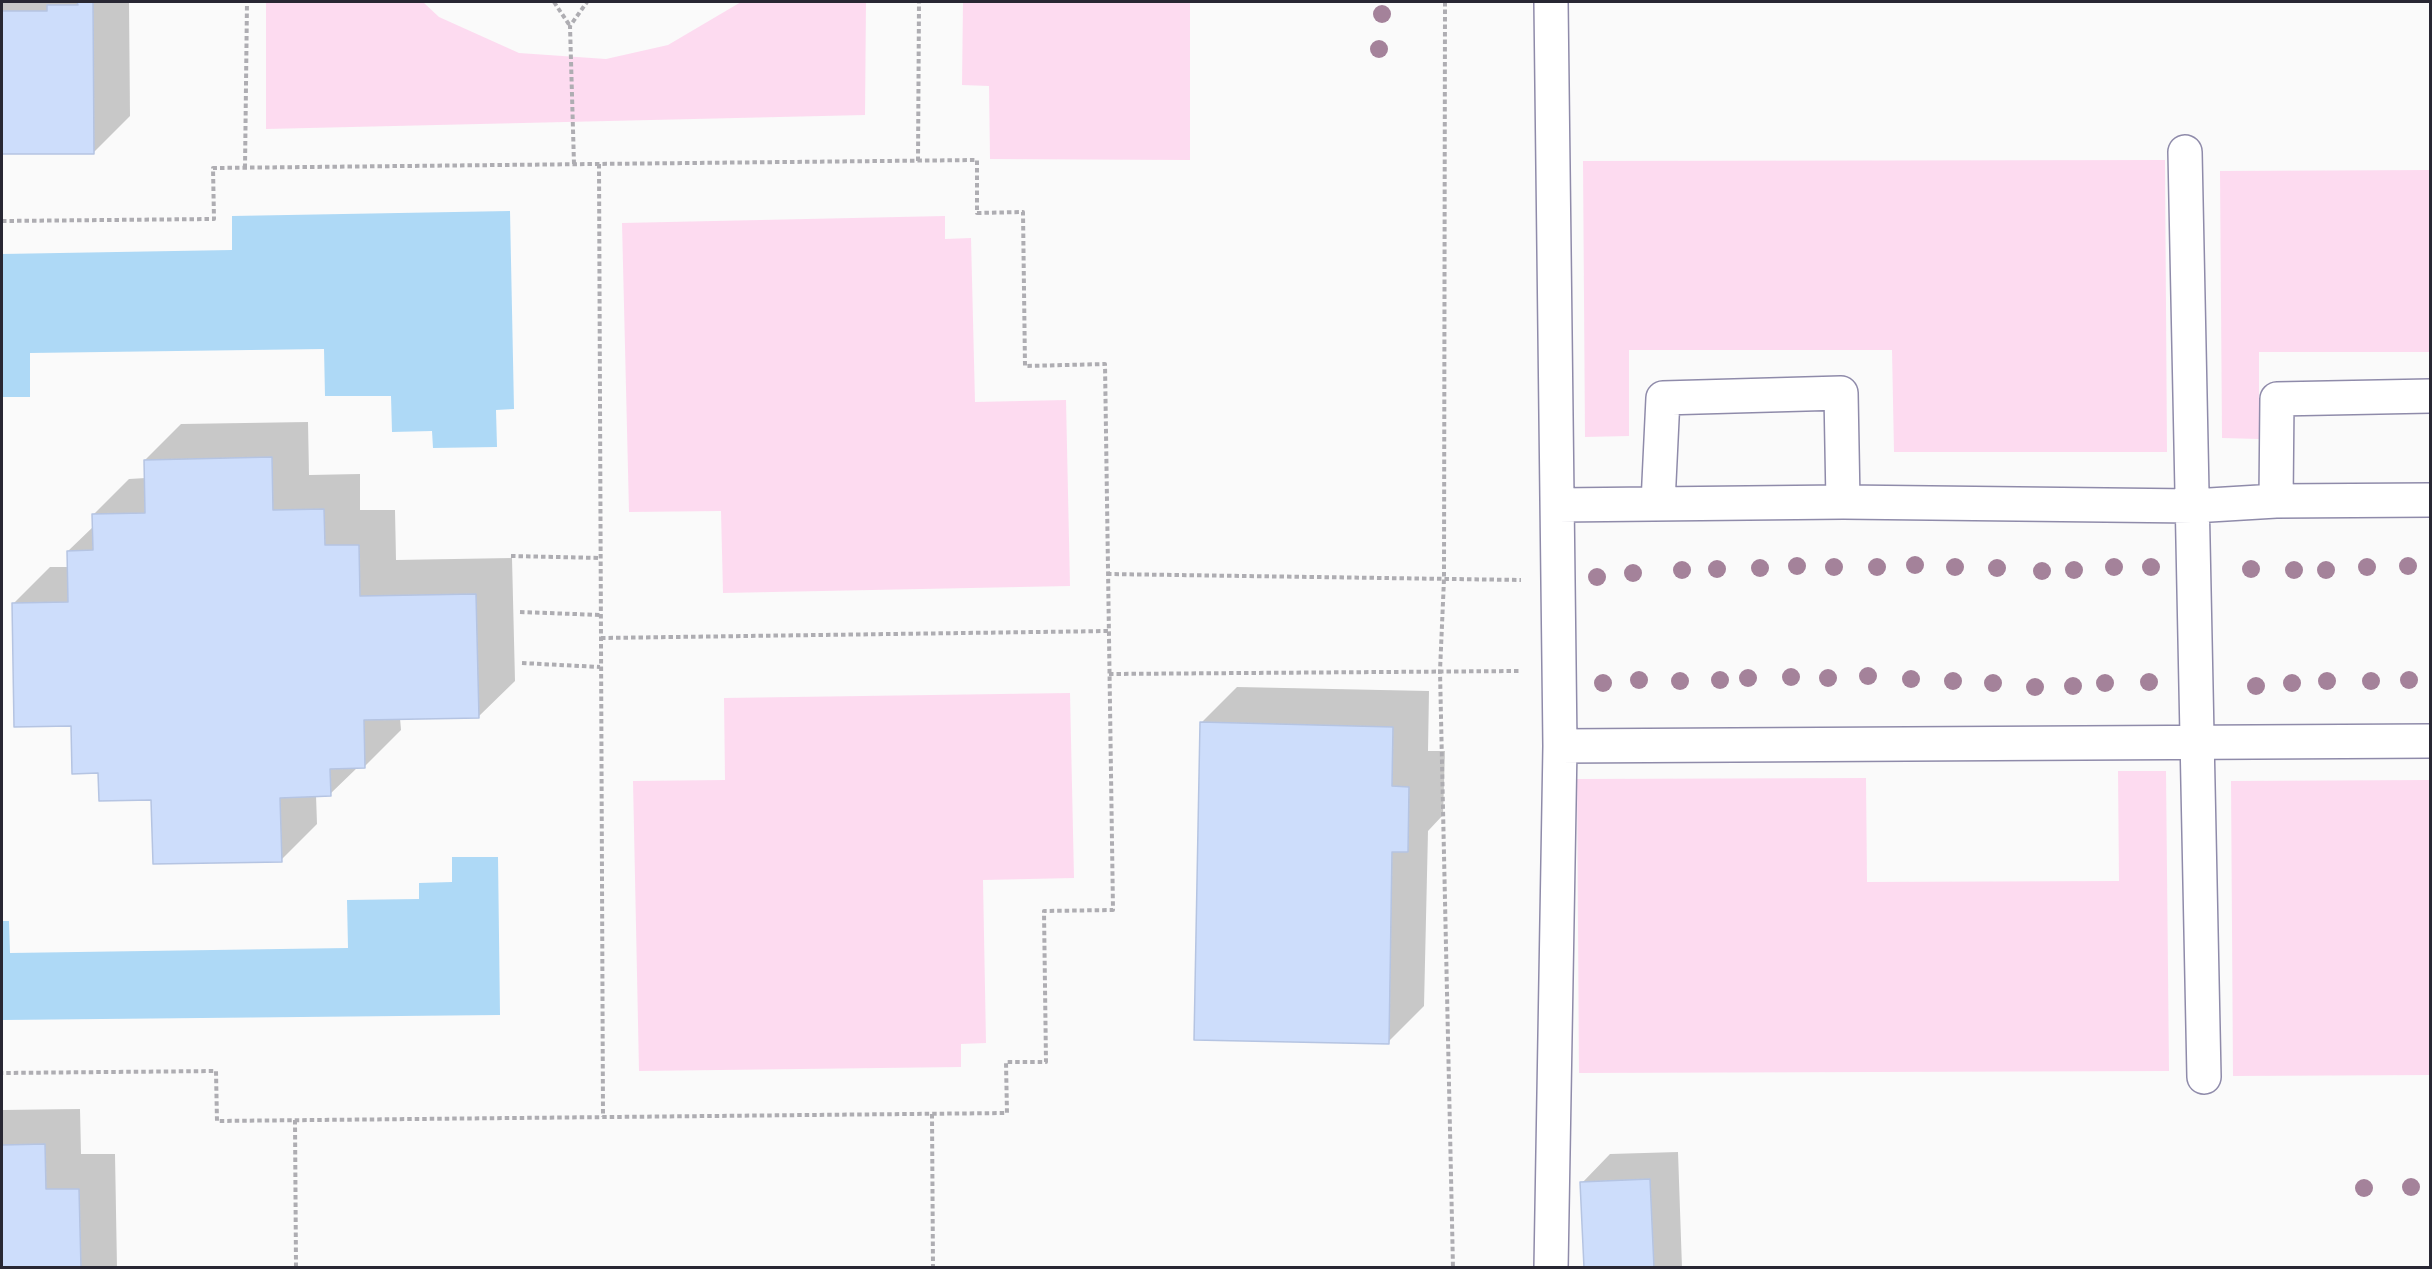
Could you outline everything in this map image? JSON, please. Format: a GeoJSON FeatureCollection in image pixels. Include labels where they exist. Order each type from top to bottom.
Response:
{"type":"FeatureCollection","features":[{"type":"Feature","properties":{"kind":"street"},"geometry":{"type":"LineString","coordinates":[[1551,2],[1560,746],[1551,1268]]}},
{"type":"Feature","properties":{"kind":"street"},"geometry":{"type":"LineString","coordinates":[[2186,152],[2204,1077]]}},
{"type":"Feature","properties":{"kind":"street"},"geometry":{"type":"LineString","coordinates":[[1658,503],[1663,398],[1841,393],[1843,502]]}},
{"type":"Feature","properties":{"kind":"street"},"geometry":{"type":"LineString","coordinates":[[2276,501],[2277,399],[2430,396]]}},
{"type":"Feature","properties":{"kind":"street"},"geometry":{"type":"LineString","coordinates":[[1558,506],[1843,502],[2193,506],[2276,501],[2430,501]]}},
{"type":"Feature","properties":{"kind":"street"},"geometry":{"type":"LineString","coordinates":[[1560,746],[2430,741]]}},
{"type":"Feature","properties":{"kind":"path"},"geometry":{"type":"LineString","coordinates":[[245,168],[246,2]]}},
{"type":"Feature","properties":{"kind":"path"},"geometry":{"type":"LineString","coordinates":[[554,2],[570,26],[574,164]]}},
{"type":"Feature","properties":{"kind":"path"},"geometry":{"type":"LineString","coordinates":[[570,26],[587,2]]}},
{"type":"Feature","properties":{"kind":"path"},"geometry":{"type":"LineString","coordinates":[[918,161],[919,2]]}},
{"type":"Feature","properties":{"kind":"path"},"geometry":{"type":"LineString","coordinates":[[1445,2],[1444,579],[1440,671],[1453,1268]]}},
{"type":"Feature","properties":{"kind":"path"},"geometry":{"type":"LineString","coordinates":[[2,221],[214,219],[213,168],[977,160],[977,213],[1023,212],[1025,366],[1105,364],[1113,910],[1044,911],[1046,1062],[1006,1062],[1007,1113],[217,1121],[216,1071],[2,1073]]}},
{"type":"Feature","properties":{"kind":"path"},"geometry":{"type":"LineString","coordinates":[[599,164],[603,1117]]}},
{"type":"Feature","properties":{"kind":"path"},"geometry":{"type":"LineString","coordinates":[[512,556],[600,558]]}},
{"type":"Feature","properties":{"kind":"path"},"geometry":{"type":"LineString","coordinates":[[1107,574],[1559,580]]}},
{"type":"Feature","properties":{"kind":"path"},"geometry":{"type":"LineString","coordinates":[[520,612],[601,615]]}},
{"type":"Feature","properties":{"kind":"path"},"geometry":{"type":"LineString","coordinates":[[601,638],[1108,631]]}},
{"type":"Feature","properties":{"kind":"path"},"geometry":{"type":"LineString","coordinates":[[522,663],[600,667]]}},
{"type":"Feature","properties":{"kind":"path"},"geometry":{"type":"LineString","coordinates":[[1109,674],[1559,671]]}},
{"type":"Feature","properties":{"kind":"path"},"geometry":{"type":"LineString","coordinates":[[932,1114],[933,1268]]}},
{"type":"Feature","properties":{"kind":"path"},"geometry":{"type":"LineString","coordinates":[[295,1120],[296,1268]]}},
{"type":"Feature","properties":{"kind":"shaded area"},"geometry":{"type":"Polygon","coordinates":[[[266,2],[423,2],[439,17],[519,53],[606,59],[668,45],[741,2],[866,2],[865,115],[266,129],[266,2]]]}},
{"type":"Feature","properties":{"kind":"shaded area"},"geometry":{"type":"Polygon","coordinates":[[[963,2],[1190,2],[1190,160],[990,159],[989,86],[962,85],[963,2]]]}},
{"type":"Feature","properties":{"kind":"shaded area"},"geometry":{"type":"Polygon","coordinates":[[[2165,160],[2167,452],[1894,452],[1892,350],[1629,350],[1629,436],[1585,437],[1583,161],[2165,160]]]}},
{"type":"Feature","properties":{"kind":"shaded area"},"geometry":{"type":"Polygon","coordinates":[[[2430,170],[2430,352],[2259,352],[2259,439],[2222,438],[2220,171],[2430,170]]]}},
{"type":"Feature","properties":{"kind":"shaded area"},"geometry":{"type":"Polygon","coordinates":[[[945,216],[945,239],[971,238],[975,402],[1066,400],[1070,586],[723,593],[721,511],[629,512],[622,223],[945,216]]]}},
{"type":"Feature","properties":{"kind":"shaded area"},"geometry":{"type":"Polygon","coordinates":[[[1070,693],[1074,878],[983,880],[986,1043],[961,1044],[961,1067],[639,1071],[633,781],[725,780],[724,698],[1070,693]]]}},
{"type":"Feature","properties":{"kind":"shaded area"},"geometry":{"type":"Polygon","coordinates":[[[2118,771],[2166,771],[2169,1071],[1579,1073],[1577,779],[1866,778],[1867,882],[2119,881],[2118,771]]]}},
{"type":"Feature","properties":{"kind":"shaded area"},"geometry":{"type":"Polygon","coordinates":[[[2430,780],[2430,1075],[2233,1076],[2231,781],[2430,780]]]}},
{"type":"Feature","properties":{"kind":"water"},"geometry":{"type":"Polygon","coordinates":[[[510,211],[514,409],[496,410],[497,447],[433,448],[432,431],[392,432],[391,396],[325,396],[324,349],[30,353],[30,397],[2,397],[2,254],[232,250],[232,216],[510,211]]]}},
{"type":"Feature","properties":{"kind":"water"},"geometry":{"type":"Polygon","coordinates":[[[452,857],[498,857],[500,1015],[2,1020],[2,921],[9,921],[10,953],[348,948],[347,900],[419,899],[419,883],[452,882],[452,857]]]}},
{"type":"Feature","properties":{"kind":"building"},"geometry":{"type":"Polygon","coordinates":[[[77,2],[93,2],[94,154],[2,154],[2,11],[47,11],[47,5],[78,5],[77,2]]]}},
{"type":"Feature","properties":{"kind":"building"},"geometry":{"type":"Polygon","coordinates":[[[272,457],[273,510],[324,509],[325,545],[359,545],[360,596],[476,594],[479,718],[364,720],[365,768],[330,769],[331,796],[280,798],[282,862],[153,864],[151,800],[99,801],[98,773],[72,774],[71,726],[14,727],[12,603],[68,602],[67,551],[93,550],[92,514],[145,513],[144,460],[272,457]]]}},
{"type":"Feature","properties":{"kind":"building"},"geometry":{"type":"Polygon","coordinates":[[[1200,722],[1393,727],[1392,786],[1409,787],[1408,852],[1392,852],[1389,1044],[1194,1040],[1200,722]]]}},
{"type":"Feature","properties":{"kind":"building"},"geometry":{"type":"Polygon","coordinates":[[[45,1144],[46,1189],[79,1189],[81,1268],[2,1268],[2,1145],[45,1144]]]}},
{"type":"Feature","properties":{"kind":"building"},"geometry":{"type":"Polygon","coordinates":[[[1650,1179],[1654,1268],[1584,1268],[1580,1182],[1650,1179]]]}}]}
